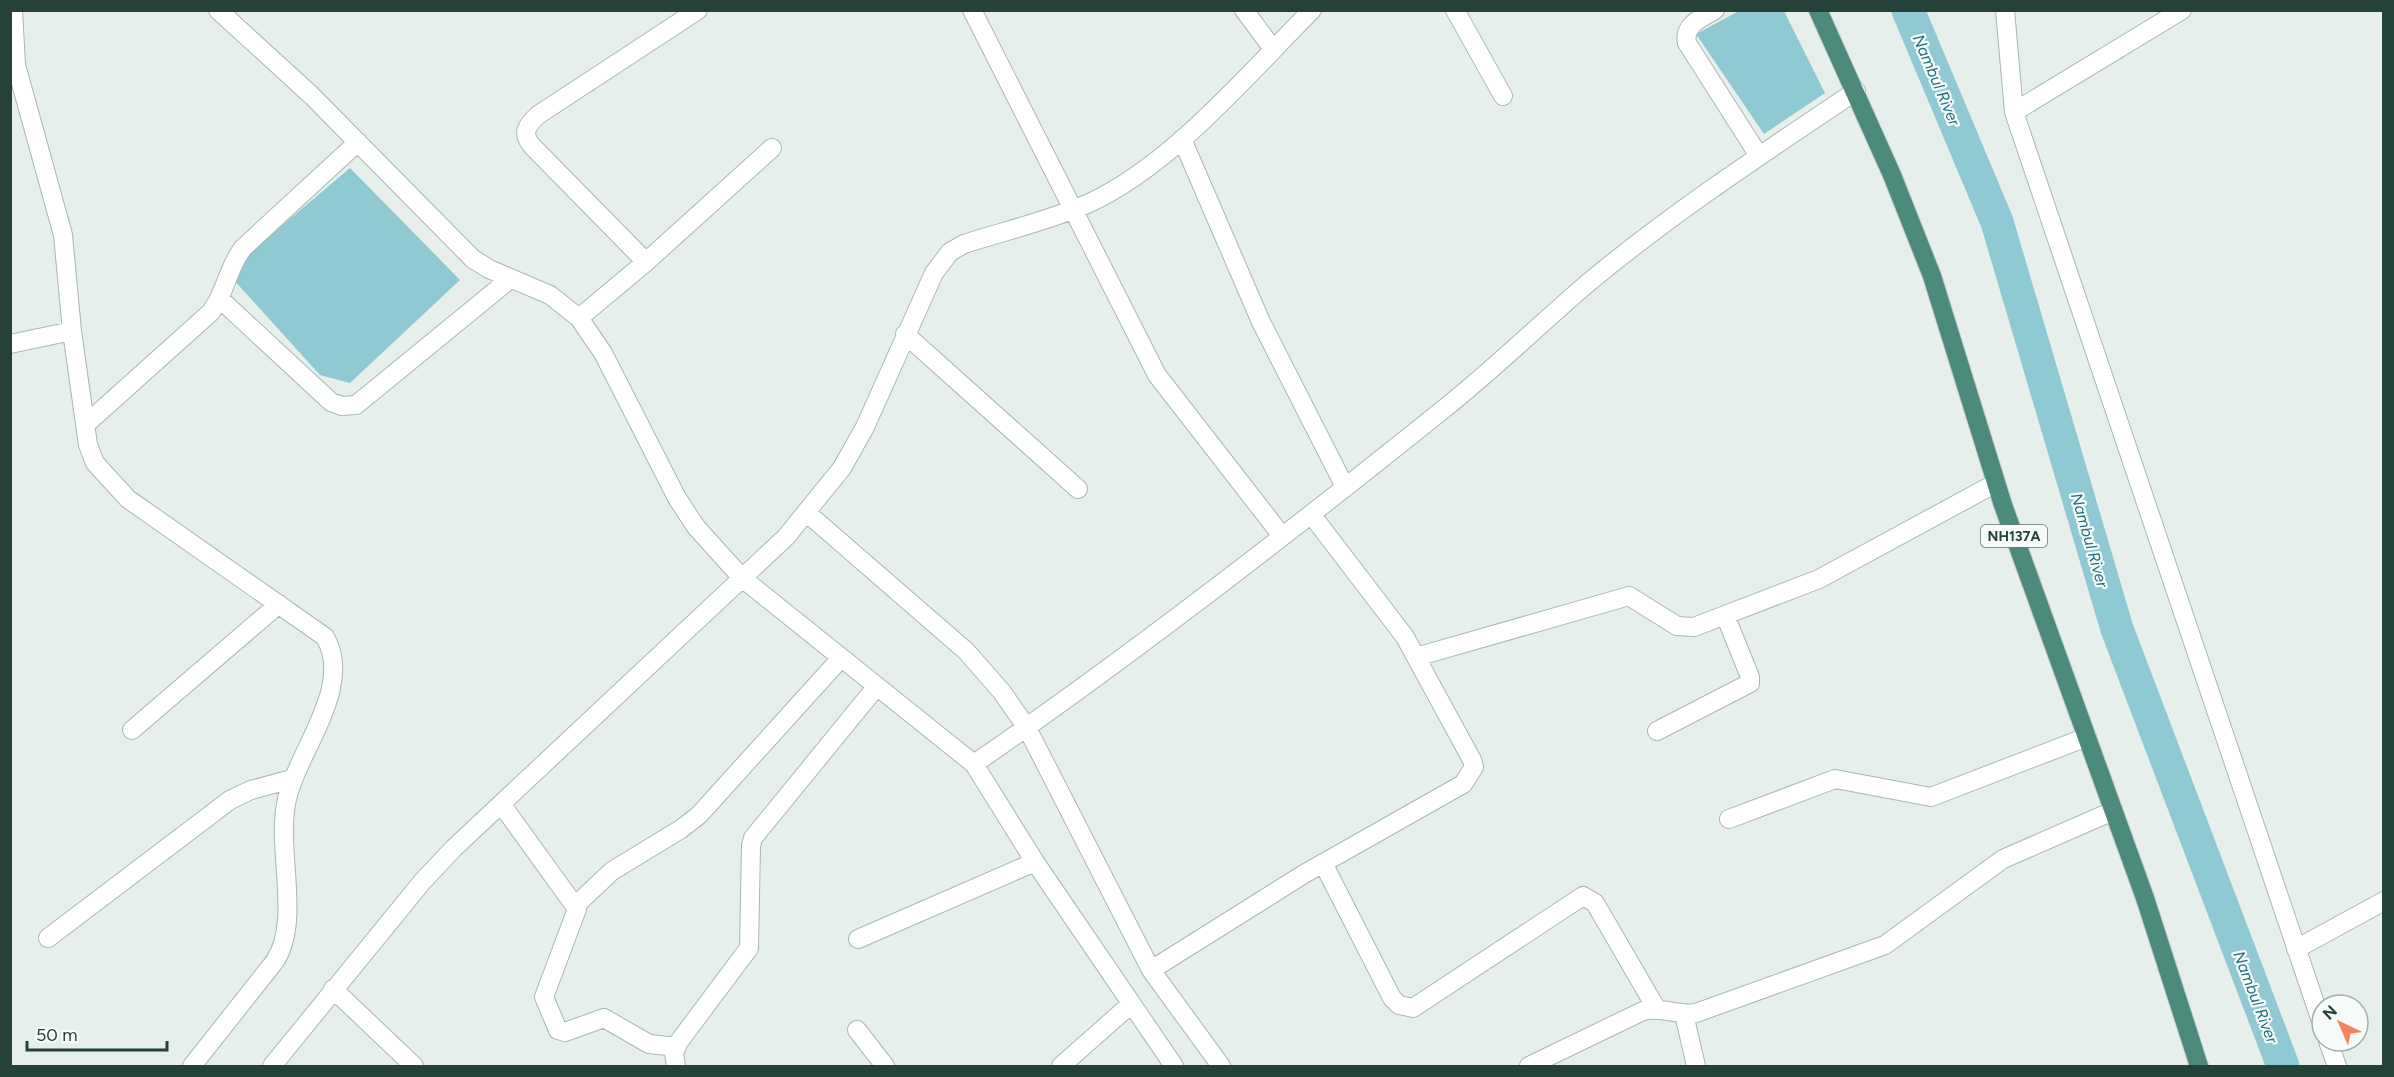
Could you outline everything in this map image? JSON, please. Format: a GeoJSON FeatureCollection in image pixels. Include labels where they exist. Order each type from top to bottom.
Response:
{"type":"FeatureCollection","features":[{"type":"Feature","properties":{"kind":"highway","name":"NH137A"},"geometry":{"type":"LineString","coordinates":[[1818,10],[1856,91],[1932,276],[1996,483],[2145,898],[2199,1066]]}},
{"type":"Feature","properties":{"kind":"street"},"geometry":{"type":"LineString","coordinates":[[13,10],[13,68],[63,235],[72,331],[85,425],[88,445],[95,463],[128,499],[325,638],[332,649],[335,662],[327,702],[292,779],[286,805],[283,835],[287,922],[285,942],[275,961],[192,1066]]}},
{"type":"Feature","properties":{"kind":"street"},"geometry":{"type":"LineString","coordinates":[[218,10],[311,95],[462,249],[489,269],[550,295],[579,318],[603,352],[677,498],[696,526],[742,578],[974,764],[1035,862],[1130,1005],[1174,1066]]}},
{"type":"Feature","properties":{"kind":"street"},"geometry":{"type":"LineString","coordinates":[[646,262],[526,140],[525,132],[529,123],[538,115],[698,10]]}},
{"type":"Feature","properties":{"kind":"street"},"geometry":{"type":"LineString","coordinates":[[972,10],[1075,208],[1157,375],[1282,536]]}},
{"type":"Feature","properties":{"kind":"street"},"geometry":{"type":"LineString","coordinates":[[1244,10],[1273,49]]}},
{"type":"Feature","properties":{"kind":"street"},"geometry":{"type":"LineString","coordinates":[[272,1066],[422,882],[454,848],[786,537],[807,513],[842,468],[865,427],[934,273],[950,252],[964,244],[1087,204],[1131,178],[1182,139],[1312,10]]}},
{"type":"Feature","properties":{"kind":"street"},"geometry":{"type":"LineString","coordinates":[[1455,10],[1503,96]]}},
{"type":"Feature","properties":{"kind":"street"},"geometry":{"type":"LineString","coordinates":[[1715,10],[1690,27],[1686,36],[1687,43],[1759,156]]}},
{"type":"Feature","properties":{"kind":"street"},"geometry":{"type":"LineString","coordinates":[[2005,10],[2014,111],[2311,993]]}},
{"type":"Feature","properties":{"kind":"street"},"geometry":{"type":"LineString","coordinates":[[2014,111],[2182,10]]}},
{"type":"Feature","properties":{"kind":"street"},"geometry":{"type":"LineString","coordinates":[[974,764],[1027,728],[1211,593],[1490,372],[1589,283],[1759,156],[1856,91]]}},
{"type":"Feature","properties":{"kind":"street"},"geometry":{"type":"LineString","coordinates":[[1182,139],[1261,322],[1345,487]]}},
{"type":"Feature","properties":{"kind":"street"},"geometry":{"type":"LineString","coordinates":[[85,425],[211,312],[220,299],[230,267],[243,248],[358,142]]}},
{"type":"Feature","properties":{"kind":"street"},"geometry":{"type":"LineString","coordinates":[[579,318],[646,262],[772,148]]}},
{"type":"Feature","properties":{"kind":"street"},"geometry":{"type":"LineString","coordinates":[[220,299],[331,402],[349,407],[356,405],[381,387],[510,279]]}},
{"type":"Feature","properties":{"kind":"street"},"geometry":{"type":"LineString","coordinates":[[10,344],[72,331]]}},
{"type":"Feature","properties":{"kind":"street"},"geometry":{"type":"LineString","coordinates":[[905,334],[1078,489]]}},
{"type":"Feature","properties":{"kind":"street"},"geometry":{"type":"LineString","coordinates":[[1416,657],[1629,596],[1682,628],[1694,627],[1818,579],[1996,483]]}},
{"type":"Feature","properties":{"kind":"street"},"geometry":{"type":"LineString","coordinates":[[807,513],[966,651],[1002,692],[1027,728],[1151,970],[1221,1066]]}},
{"type":"Feature","properties":{"kind":"street"},"geometry":{"type":"LineString","coordinates":[[1151,970],[1323,863],[1463,784],[1473,767],[1472,760],[1405,637],[1311,514]]}},
{"type":"Feature","properties":{"kind":"street"},"geometry":{"type":"LineString","coordinates":[[132,730],[279,604]]}},
{"type":"Feature","properties":{"kind":"street"},"geometry":{"type":"LineString","coordinates":[[1657,731],[1750,683],[1750,677],[1725,615]]}},
{"type":"Feature","properties":{"kind":"street"},"geometry":{"type":"LineString","coordinates":[[576,905],[612,871],[681,829],[699,814],[841,658]]}},
{"type":"Feature","properties":{"kind":"street"},"geometry":{"type":"LineString","coordinates":[[676,1066],[677,1047],[749,948],[753,838],[877,686]]}},
{"type":"Feature","properties":{"kind":"street"},"geometry":{"type":"LineString","coordinates":[[1729,819],[1835,779],[1931,797],[2087,738]]}},
{"type":"Feature","properties":{"kind":"street"},"geometry":{"type":"LineString","coordinates":[[48,938],[230,800],[251,790],[292,779]]}},
{"type":"Feature","properties":{"kind":"street"},"geometry":{"type":"LineString","coordinates":[[502,805],[576,905],[577,914],[544,997],[558,1030],[565,1032],[604,1018],[649,1044],[677,1047]]}},
{"type":"Feature","properties":{"kind":"street"},"geometry":{"type":"LineString","coordinates":[[1529,1066],[1643,1011],[1656,1008],[1684,1014],[1696,1013],[1885,945],[2003,859],[2113,811]]}},
{"type":"Feature","properties":{"kind":"street"},"geometry":{"type":"LineString","coordinates":[[858,939],[1035,862]]}},
{"type":"Feature","properties":{"kind":"street"},"geometry":{"type":"LineString","coordinates":[[1323,863],[1392,998],[1399,1005],[1413,1008],[1583,896],[1595,903],[1656,1008]]}},
{"type":"Feature","properties":{"kind":"street"},"geometry":{"type":"LineString","coordinates":[[2296,949],[2384,901]]}},
{"type":"Feature","properties":{"kind":"street"},"geometry":{"type":"LineString","coordinates":[[333,989],[414,1066]]}},
{"type":"Feature","properties":{"kind":"street"},"geometry":{"type":"LineString","coordinates":[[1060,1066],[1130,1005]]}},
{"type":"Feature","properties":{"kind":"street"},"geometry":{"type":"LineString","coordinates":[[1684,1014],[1696,1066]]}},
{"type":"Feature","properties":{"kind":"street"},"geometry":{"type":"LineString","coordinates":[[857,1030],[885,1066]]}},
{"type":"Feature","properties":{"kind":"water"},"geometry":{"type":"Polygon","coordinates":[[[1739,11],[1784,11],[1825,93],[1764,134],[1696,34],[1739,11]]]}},
{"type":"Feature","properties":{"kind":"water"},"geometry":{"type":"Polygon","coordinates":[[[350,168],[460,280],[350,383],[320,375],[232,278],[232,268],[350,168]]]}},
{"type":"Feature","properties":{"kind":"waterway","name":"Nambul River"},"geometry":{"type":"LineString","coordinates":[[1908,10],[1997,222],[2117,629],[2283,1066]]}}]}
